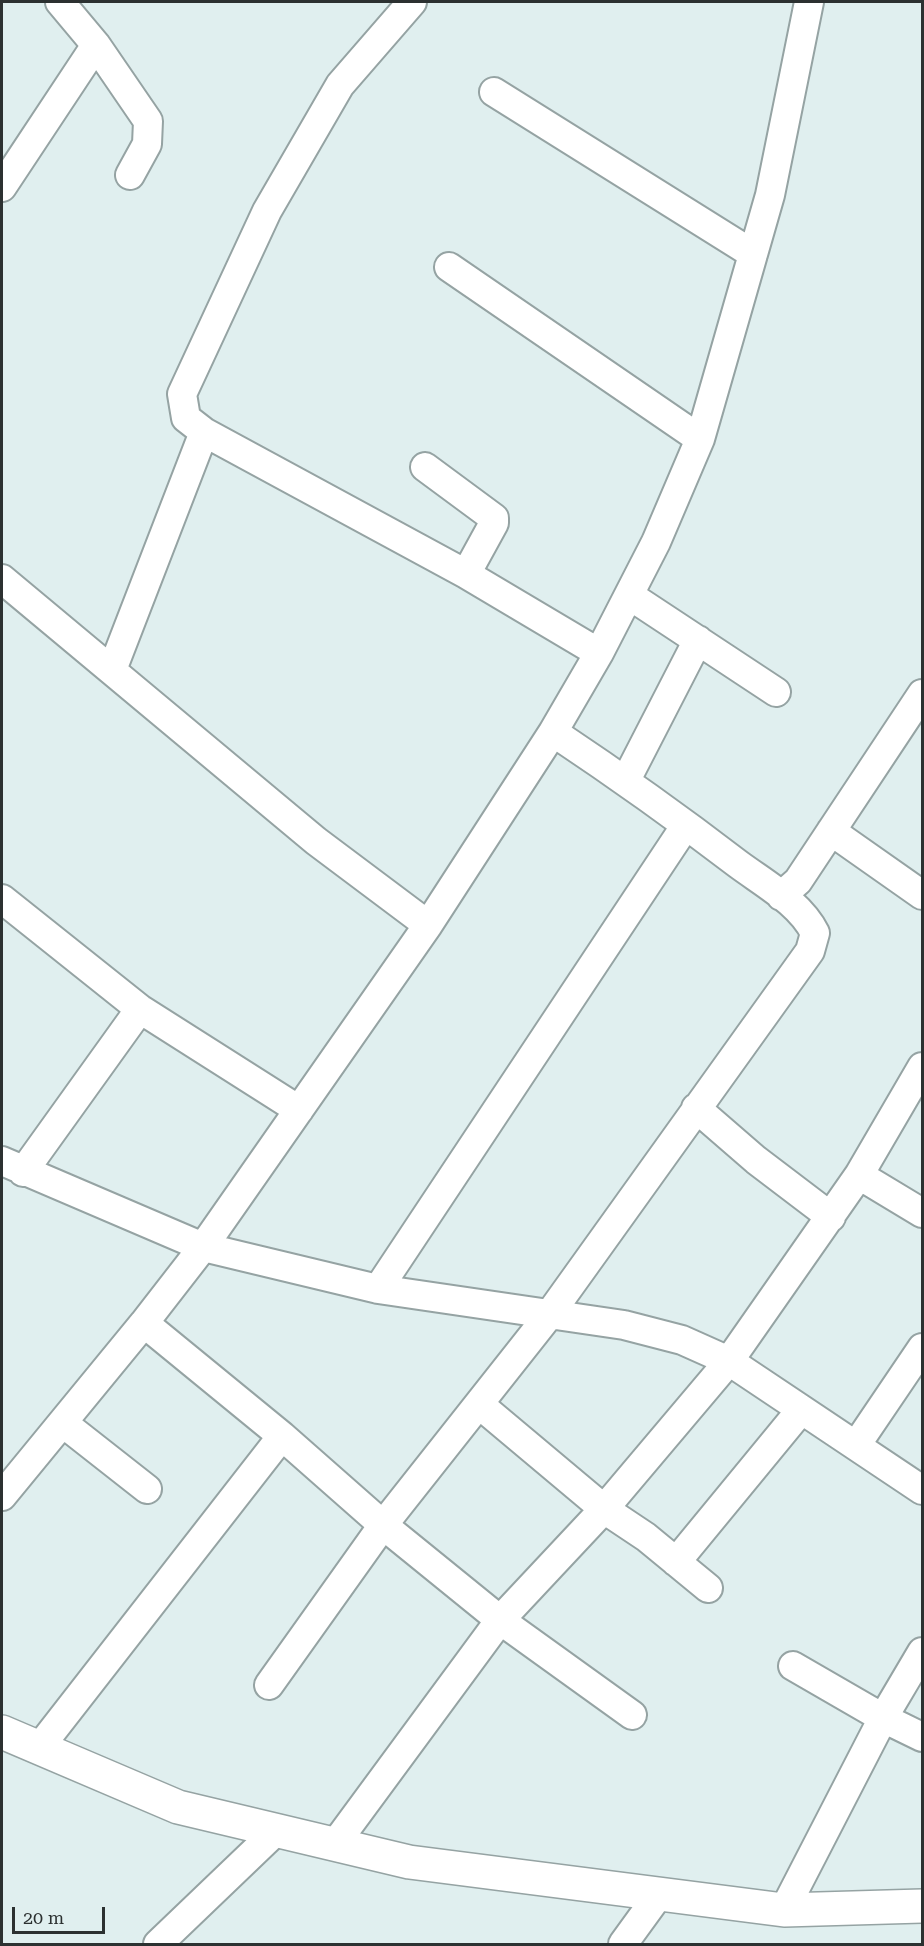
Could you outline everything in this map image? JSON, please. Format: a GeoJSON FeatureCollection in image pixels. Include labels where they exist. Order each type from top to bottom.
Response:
{"type":"FeatureCollection","features":[{"type":"Feature","properties":{"kind":"street"},"geometry":{"type":"LineString","coordinates":[[60,2],[96,45],[148,121],[147,144],[130,175]]}},
{"type":"Feature","properties":{"kind":"street"},"geometry":{"type":"LineString","coordinates":[[412,2],[340,85],[267,211],[182,394],[186,418],[204,432],[466,574],[599,653]]}},
{"type":"Feature","properties":{"kind":"street"},"geometry":{"type":"LineString","coordinates":[[2,1496],[144,1323],[203,1247],[428,925],[553,732],[599,653],[656,542],[700,439],[770,195],[809,2]]}},
{"type":"Feature","properties":{"kind":"street"},"geometry":{"type":"LineString","coordinates":[[2,187],[96,45]]}},
{"type":"Feature","properties":{"kind":"street"},"geometry":{"type":"LineString","coordinates":[[494,92],[753,254]]}},
{"type":"Feature","properties":{"kind":"street"},"geometry":{"type":"LineString","coordinates":[[449,267],[700,439]]}},
{"type":"Feature","properties":{"kind":"street"},"geometry":{"type":"LineString","coordinates":[[112,670],[204,432]]}},
{"type":"Feature","properties":{"kind":"street"},"geometry":{"type":"LineString","coordinates":[[425,467],[494,518],[494,523],[466,574]]}},
{"type":"Feature","properties":{"kind":"street"},"geometry":{"type":"LineString","coordinates":[[2,579],[316,841],[428,925]]}},
{"type":"Feature","properties":{"kind":"street"},"geometry":{"type":"LineString","coordinates":[[629,595],[776,692]]}},
{"type":"Feature","properties":{"kind":"street"},"geometry":{"type":"LineString","coordinates":[[626,780],[698,640]]}},
{"type":"Feature","properties":{"kind":"street"},"geometry":{"type":"LineString","coordinates":[[781,896],[798,881],[922,694]]}},
{"type":"Feature","properties":{"kind":"street"},"geometry":{"type":"LineString","coordinates":[[269,1685],[383,1525],[549,1316],[810,951],[816,933],[807,916],[781,896],[626,780],[553,732]]}},
{"type":"Feature","properties":{"kind":"street"},"geometry":{"type":"LineString","coordinates":[[378,1289],[686,825]]}},
{"type":"Feature","properties":{"kind":"street"},"geometry":{"type":"LineString","coordinates":[[831,831],[922,895]]}},
{"type":"Feature","properties":{"kind":"street"},"geometry":{"type":"LineString","coordinates":[[2,899],[140,1009],[299,1110]]}},
{"type":"Feature","properties":{"kind":"street"},"geometry":{"type":"LineString","coordinates":[[140,1009],[12,1167],[203,1247],[378,1289],[549,1316],[624,1325],[682,1340],[729,1361],[801,1410],[857,1444],[922,1490]]}},
{"type":"Feature","properties":{"kind":"street"},"geometry":{"type":"LineString","coordinates":[[335,1844],[500,1620],[604,1509],[729,1361],[859,1175],[922,1067]]}},
{"type":"Feature","properties":{"kind":"street"},"geometry":{"type":"LineString","coordinates":[[696,1108],[756,1160],[831,1217]]}},
{"type":"Feature","properties":{"kind":"street"},"geometry":{"type":"LineString","coordinates":[[859,1175],[922,1213]]}},
{"type":"Feature","properties":{"kind":"street"},"geometry":{"type":"LineString","coordinates":[[144,1323],[282,1436],[383,1525],[500,1620],[632,1715]]}},
{"type":"Feature","properties":{"kind":"street"},"geometry":{"type":"LineString","coordinates":[[857,1444],[922,1348]]}},
{"type":"Feature","properties":{"kind":"street"},"geometry":{"type":"LineString","coordinates":[[480,1405],[604,1509],[708,1588]]}},
{"type":"Feature","properties":{"kind":"street"},"geometry":{"type":"LineString","coordinates":[[676,1562],[801,1410]]}},
{"type":"Feature","properties":{"kind":"street"},"geometry":{"type":"LineString","coordinates":[[63,1423],[147,1489]]}},
{"type":"Feature","properties":{"kind":"street"},"geometry":{"type":"LineString","coordinates":[[39,1748],[282,1436]]}},
{"type":"Feature","properties":{"kind":"street"},"geometry":{"type":"LineString","coordinates":[[784,1910],[883,1718],[922,1652]]}},
{"type":"Feature","properties":{"kind":"street"},"geometry":{"type":"LineString","coordinates":[[793,1666],[883,1718],[922,1737]]}},
{"type":"Feature","properties":{"kind":"street"},"geometry":{"type":"LineString","coordinates":[[2,1732],[178,1807],[275,1832],[409,1862],[784,1910],[922,1906]]}},
{"type":"Feature","properties":{"kind":"street"},"geometry":{"type":"LineString","coordinates":[[158,1944],[275,1832]]}},
{"type":"Feature","properties":{"kind":"street"},"geometry":{"type":"LineString","coordinates":[[622,1944],[660,1893]]}}]}
